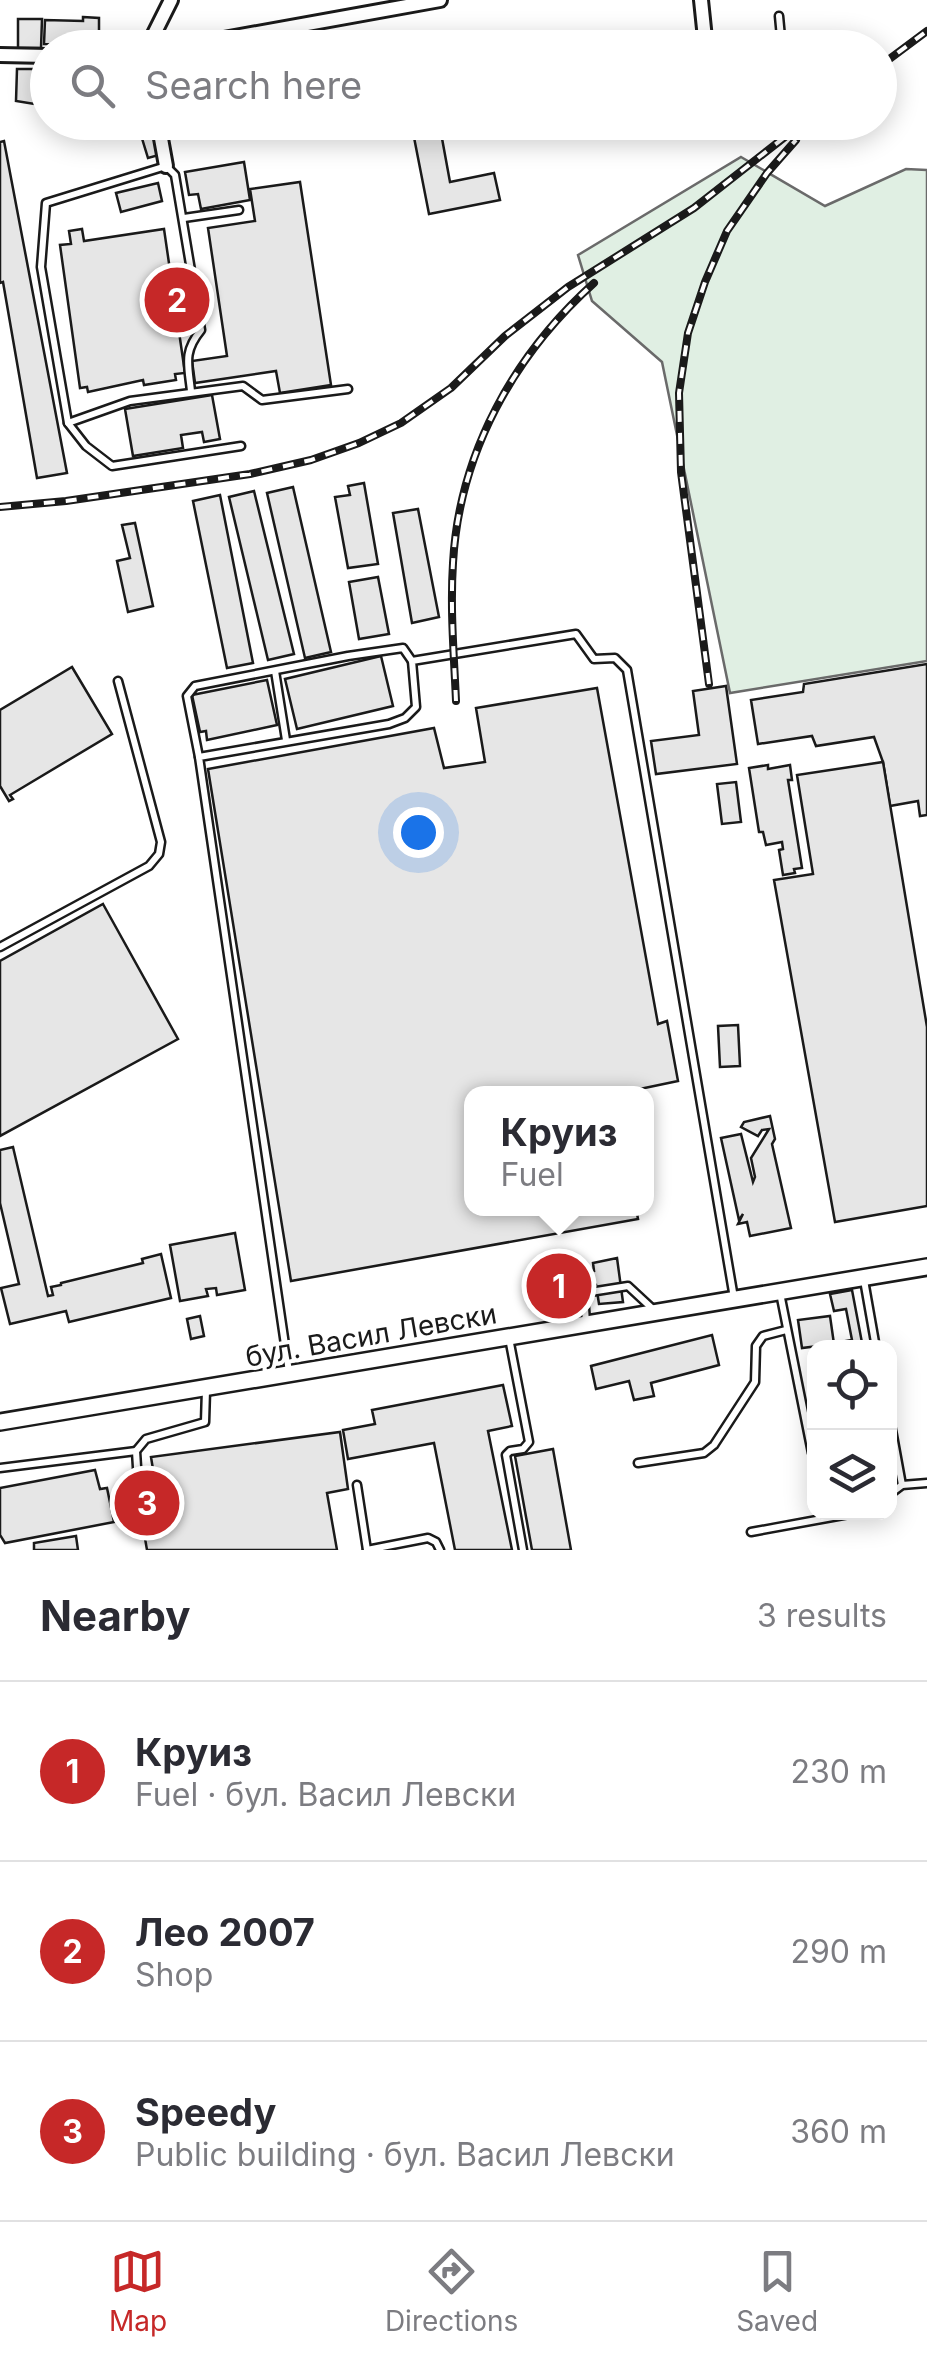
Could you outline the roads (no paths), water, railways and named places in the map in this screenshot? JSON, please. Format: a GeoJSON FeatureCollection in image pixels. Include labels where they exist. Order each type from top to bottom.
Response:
{"type":"FeatureCollection","features":[{"type":"Feature","properties":{"kind":"street"},"geometry":{"type":"LineString","coordinates":[[155,30],[171,0]]}},
{"type":"Feature","properties":{"kind":"street"},"geometry":{"type":"LineString","coordinates":[[274,30],[440,0]]}},
{"type":"Feature","properties":{"kind":"street"},"geometry":{"type":"LineString","coordinates":[[701,0],[704,30]]}},
{"type":"Feature","properties":{"kind":"street"},"geometry":{"type":"LineString","coordinates":[[0,56],[30,56]]}},
{"type":"Feature","properties":{"kind":"street"},"geometry":{"type":"LineString","coordinates":[[161,140],[166,166]]}},
{"type":"Feature","properties":{"kind":"street","name":"бул. Васил Левски"},"geometry":{"type":"LineString","coordinates":[[0,1422],[927,1267]]}},
{"type":"Feature","properties":{"kind":"lane"},"geometry":{"type":"LineString","coordinates":[[779,16],[780,30]]}},
{"type":"Feature","properties":{"kind":"lane"},"geometry":{"type":"LineString","coordinates":[[191,391],[187,357],[190,344],[202,330],[175,175],[166,166],[46,203],[41,268],[68,423],[86,446],[112,466],[241,446]]}},
{"type":"Feature","properties":{"kind":"lane"},"geometry":{"type":"LineString","coordinates":[[184,218],[239,210]]}},
{"type":"Feature","properties":{"kind":"lane"},"geometry":{"type":"LineString","coordinates":[[68,423],[130,402],[191,391],[244,386],[262,400],[348,389]]}},
{"type":"Feature","properties":{"kind":"lane"},"geometry":{"type":"LineString","coordinates":[[412,661],[576,634],[594,659],[615,658],[627,670],[734,1300]]}},
{"type":"Feature","properties":{"kind":"lane"},"geometry":{"type":"LineString","coordinates":[[199,756],[405,718],[416,707],[412,661],[403,648],[217,681],[190,690],[187,696],[289,1374]]}},
{"type":"Feature","properties":{"kind":"lane"},"geometry":{"type":"LineString","coordinates":[[274,671],[286,740]]}},
{"type":"Feature","properties":{"kind":"lane"},"geometry":{"type":"LineString","coordinates":[[0,946],[149,866],[159,854],[161,842],[118,680]]}},
{"type":"Feature","properties":{"kind":"lane"},"geometry":{"type":"LineString","coordinates":[[864,1278],[875,1340]]}},
{"type":"Feature","properties":{"kind":"lane"},"geometry":{"type":"LineString","coordinates":[[586,1324],[584,1293],[628,1286],[656,1313]]}},
{"type":"Feature","properties":{"kind":"lane"},"geometry":{"type":"LineString","coordinates":[[780,1292],[807,1430]]}},
{"type":"Feature","properties":{"kind":"lane"},"geometry":{"type":"LineString","coordinates":[[638,1462],[704,1453],[714,1446],[754,1382],[756,1346],[763,1336],[786,1330]]}},
{"type":"Feature","properties":{"kind":"lane"},"geometry":{"type":"LineString","coordinates":[[509,1337],[529,1442],[523,1449],[506,1455],[523,1550]]}},
{"type":"Feature","properties":{"kind":"lane"},"geometry":{"type":"LineString","coordinates":[[0,1468],[136,1451],[146,1439],[205,1422],[206,1389]]}},
{"type":"Feature","properties":{"kind":"lane"},"geometry":{"type":"LineString","coordinates":[[892,1430],[902,1485]]}},
{"type":"Feature","properties":{"kind":"lane"},"geometry":{"type":"LineString","coordinates":[[136,1451],[138,1482]]}},
{"type":"Feature","properties":{"kind":"lane"},"geometry":{"type":"LineString","coordinates":[[897,1489],[927,1483]]}},
{"type":"Feature","properties":{"kind":"lane"},"geometry":{"type":"LineString","coordinates":[[357,1484],[367,1550],[428,1538],[440,1550]]}},
{"type":"Feature","properties":{"kind":"lane"},"geometry":{"type":"LineString","coordinates":[[751,1532],[816,1520]]}},
{"type":"Feature","properties":{"kind":"railway"},"geometry":{"type":"LineString","coordinates":[[897,53],[927,31]]}},
{"type":"Feature","properties":{"kind":"railway"},"geometry":{"type":"LineString","coordinates":[[0,507],[250,474],[311,460],[359,443],[401,423],[451,388],[505,336],[568,287],[694,208],[781,140]]}},
{"type":"Feature","properties":{"kind":"railway"},"geometry":{"type":"LineString","coordinates":[[709,684],[681,472],[679,393],[688,333],[727,231],[767,173],[796,140]]}},
{"type":"Feature","properties":{"kind":"railway"},"geometry":{"type":"LineString","coordinates":[[456,701],[453,563],[466,483],[479,445],[516,374],[565,311],[594,283]]}},
{"type":"Feature","properties":{"kind":"place","name":"Лео 2007"},"geometry":{"type":"Point","coordinates":[177,300]}},
{"type":"Feature","properties":{"kind":"place","name":"Круиз"},"geometry":{"type":"Point","coordinates":[559,1286]}},
{"type":"Feature","properties":{"kind":"place","name":"Speedy"},"geometry":{"type":"Point","coordinates":[147,1503]}}]}
